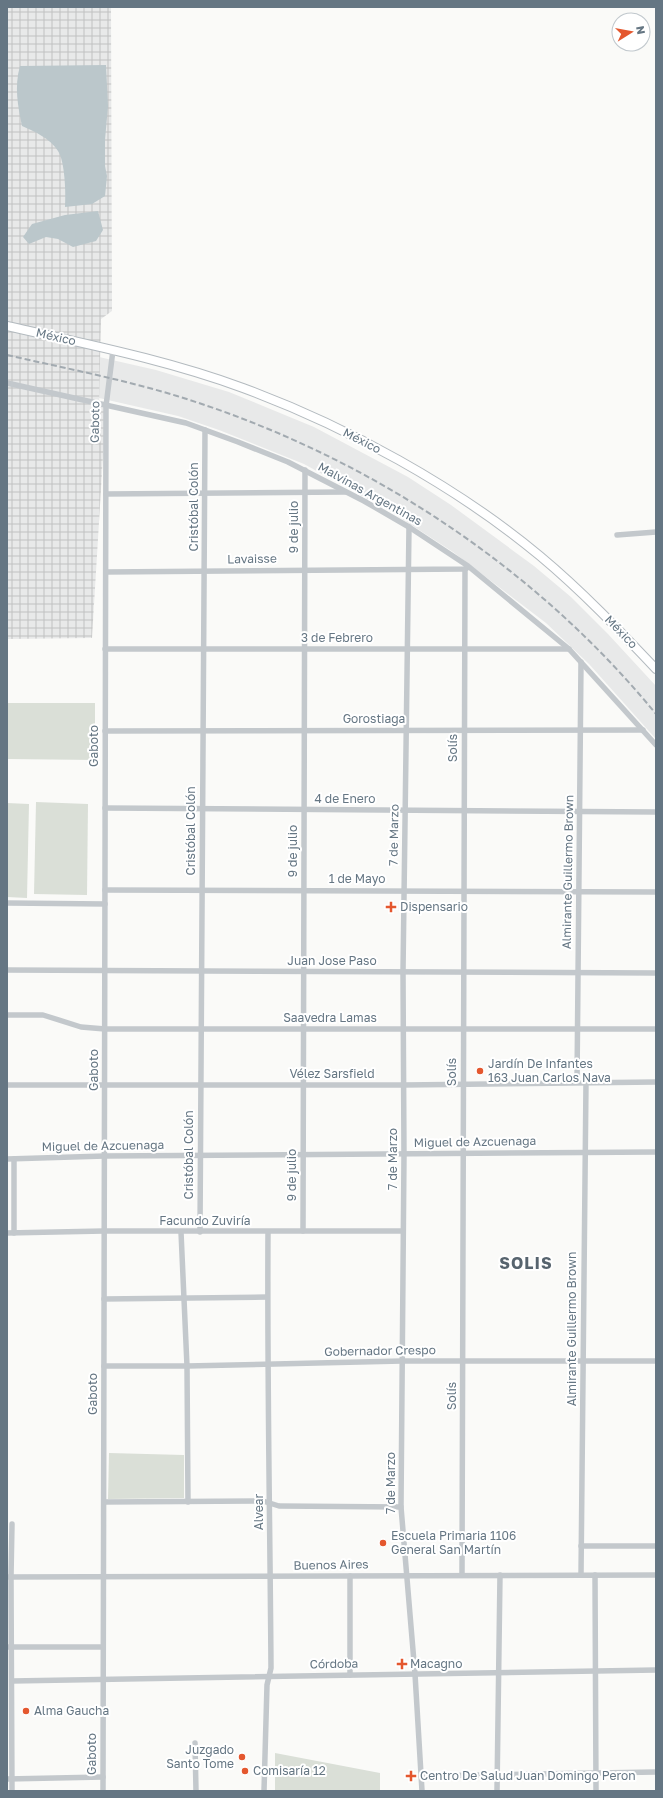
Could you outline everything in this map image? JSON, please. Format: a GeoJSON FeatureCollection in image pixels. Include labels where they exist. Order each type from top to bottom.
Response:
{"type":"FeatureCollection","features":[{"type":"Feature","properties":{"kind":"street","name":"México"},"geometry":{"type":"LineString","coordinates":[[7,326],[164,363],[243,388],[322,421],[394,458],[465,501],[538,554],[603,613],[656,669]]}},
{"type":"Feature","properties":{"kind":"street","name":"Gaboto"},"geometry":{"type":"LineString","coordinates":[[103,1791],[102,1647],[104,1576],[106,406],[113,350]]}},
{"type":"Feature","properties":{"kind":"street","name":"Malvinas Argentinas"},"geometry":{"type":"LineString","coordinates":[[7,383],[106,406],[154,415],[205,430],[305,470],[409,527],[467,568],[569,649],[656,744]]}},
{"type":"Feature","properties":{"kind":"street","name":"Cristóbal Colón"},"geometry":{"type":"LineString","coordinates":[[200,1232],[205,430]]}},
{"type":"Feature","properties":{"kind":"street","name":"9 de julio"},"geometry":{"type":"LineString","coordinates":[[303,1231],[305,470]]}},
{"type":"Feature","properties":{"kind":"street"},"geometry":{"type":"LineString","coordinates":[[106,494],[345,492]]}},
{"type":"Feature","properties":{"kind":"street","name":"7 de Marzo"},"geometry":{"type":"LineString","coordinates":[[409,527],[403,972],[404,1154],[401,1507],[415,1674],[422,1791]]}},
{"type":"Feature","properties":{"kind":"street"},"geometry":{"type":"LineString","coordinates":[[617,534],[656,532]]}},
{"type":"Feature","properties":{"kind":"street","name":"Lavaisse"},"geometry":{"type":"LineString","coordinates":[[106,572],[467,568]]}},
{"type":"Feature","properties":{"kind":"street","name":"Solís"},"geometry":{"type":"LineString","coordinates":[[462,1575],[464,650],[467,568]]}},
{"type":"Feature","properties":{"kind":"street","name":"3 de Febrero"},"geometry":{"type":"LineString","coordinates":[[105,649],[569,649]]}},
{"type":"Feature","properties":{"kind":"street","name":"Almirante Guillermo Brown"},"geometry":{"type":"LineString","coordinates":[[577,1082],[581,662]]}},
{"type":"Feature","properties":{"kind":"street","name":"Gorostiaga"},"geometry":{"type":"LineString","coordinates":[[105,731],[643,730]]}},
{"type":"Feature","properties":{"kind":"street","name":"4 de Enero"},"geometry":{"type":"LineString","coordinates":[[105,808],[656,812]]}},
{"type":"Feature","properties":{"kind":"street","name":"1 de Mayo"},"geometry":{"type":"LineString","coordinates":[[105,890],[656,892]]}},
{"type":"Feature","properties":{"kind":"street"},"geometry":{"type":"LineString","coordinates":[[7,903],[105,904]]}},
{"type":"Feature","properties":{"kind":"street","name":"Juan Jose Paso"},"geometry":{"type":"LineString","coordinates":[[7,970],[656,972]]}},
{"type":"Feature","properties":{"kind":"street","name":"Saavedra Lamas"},"geometry":{"type":"LineString","coordinates":[[7,1015],[43,1015],[81,1027],[105,1029],[656,1028]]}},
{"type":"Feature","properties":{"kind":"street","name":"Almirante Guillermo Brown"},"geometry":{"type":"LineString","coordinates":[[581,1575],[584,1152],[586,1082]]}},
{"type":"Feature","properties":{"kind":"street","name":"Vélez Sarsfield"},"geometry":{"type":"LineString","coordinates":[[7,1085],[404,1085],[656,1082]]}},
{"type":"Feature","properties":{"kind":"street","name":"Miguel de Azcuenaga"},"geometry":{"type":"LineString","coordinates":[[7,1159],[105,1156],[656,1152]]}},
{"type":"Feature","properties":{"kind":"street"},"geometry":{"type":"LineString","coordinates":[[14,1159],[14,1233]]}},
{"type":"Feature","properties":{"kind":"street","name":"Facundo Zuviría"},"geometry":{"type":"LineString","coordinates":[[7,1233],[104,1231],[403,1231]]}},
{"type":"Feature","properties":{"kind":"street"},"geometry":{"type":"LineString","coordinates":[[181,1232],[187,1366],[188,1502]]}},
{"type":"Feature","properties":{"kind":"street","name":"Alvear"},"geometry":{"type":"LineString","coordinates":[[264,1791],[266,1685],[270,1676],[271,1668],[267,1364],[268,1232]]}},
{"type":"Feature","properties":{"kind":"street"},"geometry":{"type":"LineString","coordinates":[[104,1299],[267,1297]]}},
{"type":"Feature","properties":{"kind":"street","name":"Gobernador Crespo"},"geometry":{"type":"LineString","coordinates":[[104,1366],[187,1366],[402,1361],[656,1361]]}},
{"type":"Feature","properties":{"kind":"street"},"geometry":{"type":"LineString","coordinates":[[104,1502],[263,1501],[279,1506],[401,1507]]}},
{"type":"Feature","properties":{"kind":"street"},"geometry":{"type":"LineString","coordinates":[[12,1524],[9,1577],[9,1647],[12,1681],[9,1708],[10,1779],[12,1791]]}},
{"type":"Feature","properties":{"kind":"street"},"geometry":{"type":"LineString","coordinates":[[581,1546],[656,1546]]}},
{"type":"Feature","properties":{"kind":"street"},"geometry":{"type":"LineString","coordinates":[[497,1791],[500,1575]]}},
{"type":"Feature","properties":{"kind":"street"},"geometry":{"type":"LineString","coordinates":[[595,1575],[596,1791]]}},
{"type":"Feature","properties":{"kind":"street","name":"Buenos Aires"},"geometry":{"type":"LineString","coordinates":[[9,1577],[656,1575]]}},
{"type":"Feature","properties":{"kind":"street"},"geometry":{"type":"LineString","coordinates":[[350,1576],[350,1675]]}},
{"type":"Feature","properties":{"kind":"street"},"geometry":{"type":"LineString","coordinates":[[9,1647],[102,1647]]}},
{"type":"Feature","properties":{"kind":"street","name":"Córdoba"},"geometry":{"type":"LineString","coordinates":[[12,1681],[102,1678],[656,1670]]}},
{"type":"Feature","properties":{"kind":"street"},"geometry":{"type":"LineString","coordinates":[[195,1743],[196,1791]]}},
{"type":"Feature","properties":{"kind":"street"},"geometry":{"type":"LineString","coordinates":[[421,1776],[656,1772]]}},
{"type":"Feature","properties":{"kind":"street"},"geometry":{"type":"LineString","coordinates":[[10,1779],[103,1777]]}},
{"type":"Feature","properties":{"kind":"shaded area"},"geometry":{"type":"Polygon","coordinates":[[[7,7],[111,7],[112,311],[101,319],[99,404],[106,406],[92,638],[7,639],[7,7]]]}},
{"type":"Feature","properties":{"kind":"shaded area"},"geometry":{"type":"Polygon","coordinates":[[[106,65],[108,106],[105,140],[105,166],[107,176],[105,196],[92,204],[65,207],[64,170],[58,151],[47,139],[22,126],[17,89],[20,66],[106,65]]]}},
{"type":"Feature","properties":{"kind":"shaded area"},"geometry":{"type":"Polygon","coordinates":[[[98,211],[103,230],[96,241],[73,247],[58,239],[46,237],[29,244],[23,237],[32,224],[65,215],[98,211]]]}},
{"type":"Feature","properties":{"kind":"shaded area"},"geometry":{"type":"Polygon","coordinates":[[[7,336],[156,370],[229,392],[314,427],[408,477],[451,505],[534,566],[571,597],[608,634],[656,686],[656,739],[589,664],[546,623],[453,552],[393,513],[304,464],[219,430],[178,416],[7,377],[7,336]]]}},
{"type":"Feature","properties":{"kind":"shaded area"},"geometry":{"type":"Polygon","coordinates":[[[8,703],[95,703],[95,760],[8,759],[8,703]]]}},
{"type":"Feature","properties":{"kind":"shaded area"},"geometry":{"type":"Polygon","coordinates":[[[36,802],[88,804],[87,895],[34,894],[36,802]]]}},
{"type":"Feature","properties":{"kind":"shaded area"},"geometry":{"type":"Polygon","coordinates":[[[7,803],[29,804],[27,898],[7,897],[7,803]]]}},
{"type":"Feature","properties":{"kind":"shaded area"},"geometry":{"type":"Polygon","coordinates":[[[109,1453],[184,1455],[184,1498],[108,1499],[109,1453]]]}},
{"type":"Feature","properties":{"kind":"shaded area"},"geometry":{"type":"Polygon","coordinates":[[[275,1753],[380,1773],[380,1791],[275,1791],[275,1753]]]}},
{"type":"Feature","properties":{"kind":"railway"},"geometry":{"type":"LineString","coordinates":[[7,355],[114,379],[177,396],[246,420],[313,449],[377,482],[440,520],[499,562],[555,609],[608,660],[656,714]]}},
{"type":"Feature","properties":{"kind":"place","name":"Dispensario"},"geometry":{"type":"Point","coordinates":[391,907]}},
{"type":"Feature","properties":{"kind":"place","name":"Jardín De Infantes 163 Juan Carlos Nava"},"geometry":{"type":"Point","coordinates":[480,1071]}},
{"type":"Feature","properties":{"kind":"place","name":"Escuela Primaria 1106 General San Martín"},"geometry":{"type":"Point","coordinates":[383,1543]}},
{"type":"Feature","properties":{"kind":"place","name":"Macagno"},"geometry":{"type":"Point","coordinates":[402,1664]}},
{"type":"Feature","properties":{"kind":"place","name":"Alma Gaucha"},"geometry":{"type":"Point","coordinates":[26,1711]}},
{"type":"Feature","properties":{"kind":"place","name":"Juzgado Santo Tome"},"geometry":{"type":"Point","coordinates":[242,1757]}},
{"type":"Feature","properties":{"kind":"place","name":"Comisaría 12"},"geometry":{"type":"Point","coordinates":[245,1771]}},
{"type":"Feature","properties":{"kind":"place","name":"Centro De Salud Juan Domingo Peron"},"geometry":{"type":"Point","coordinates":[411,1776]}},
{"type":"Feature","properties":{"kind":"district","name":"SOLIS"},"geometry":{"type":"Point","coordinates":[526,1263]}}]}
